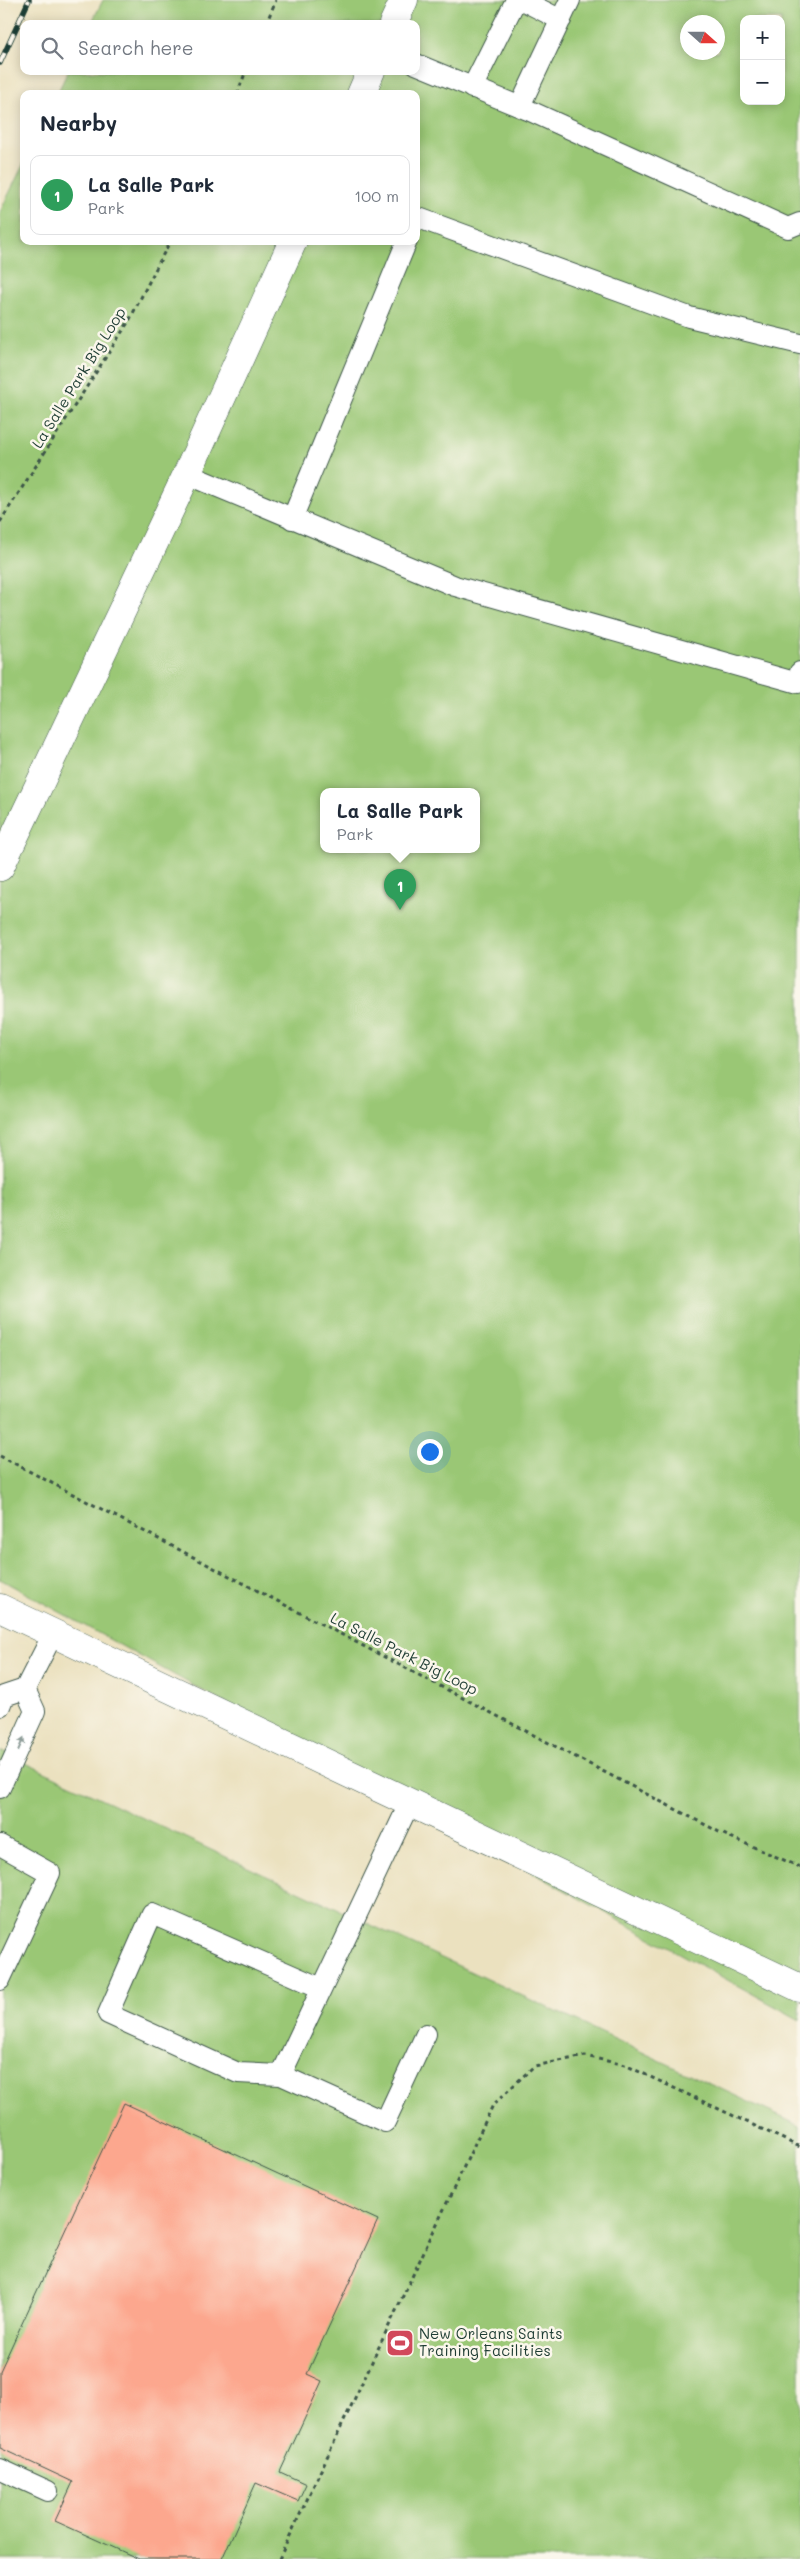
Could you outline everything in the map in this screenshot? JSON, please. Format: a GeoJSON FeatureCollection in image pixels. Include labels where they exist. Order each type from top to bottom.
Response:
{"type":"FeatureCollection","features":[{"type":"Feature","properties":{"kind":"street"},"geometry":{"type":"LineString","coordinates":[[395,20],[404,0]]}},
{"type":"Feature","properties":{"kind":"street"},"geometry":{"type":"LineString","coordinates":[[363,90],[369,75]]}},
{"type":"Feature","properties":{"kind":"street"},"geometry":{"type":"LineString","coordinates":[[0,867],[187,474],[291,245]]}},
{"type":"Feature","properties":{"kind":"street"},"geometry":{"type":"LineString","coordinates":[[0,1608],[800,1988]]}},
{"type":"Feature","properties":{"kind":"lane"},"geometry":{"type":"LineString","coordinates":[[472,88],[516,0]]}},
{"type":"Feature","properties":{"kind":"lane"},"geometry":{"type":"LineString","coordinates":[[522,0],[561,20]]}},
{"type":"Feature","properties":{"kind":"lane"},"geometry":{"type":"LineString","coordinates":[[520,106],[570,0]]}},
{"type":"Feature","properties":{"kind":"lane"},"geometry":{"type":"LineString","coordinates":[[420,66],[520,106],[788,228],[800,223]]}},
{"type":"Feature","properties":{"kind":"lane"},"geometry":{"type":"LineString","coordinates":[[420,218],[689,317],[800,344]]}},
{"type":"Feature","properties":{"kind":"lane"},"geometry":{"type":"LineString","coordinates":[[292,519],[405,245]]}},
{"type":"Feature","properties":{"kind":"lane"},"geometry":{"type":"LineString","coordinates":[[187,474],[455,586],[798,683],[800,672]]}},
{"type":"Feature","properties":{"kind":"lane"},"geometry":{"type":"LineString","coordinates":[[0,1706],[4,1696],[25,1689],[53,1634]]}},
{"type":"Feature","properties":{"kind":"lane"},"geometry":{"type":"LineString","coordinates":[[0,1788],[35,1711],[25,1689]]}},
{"type":"Feature","properties":{"kind":"lane"},"geometry":{"type":"LineString","coordinates":[[280,2075],[410,1802]]}},
{"type":"Feature","properties":{"kind":"lane"},"geometry":{"type":"LineString","coordinates":[[0,1845],[50,1873],[0,1980]]}},
{"type":"Feature","properties":{"kind":"lane"},"geometry":{"type":"LineString","coordinates":[[321,1988],[152,1914],[108,2014],[238,2073],[280,2075],[385,2122],[426,2034]]}},
{"type":"Feature","properties":{"kind":"lane"},"geometry":{"type":"LineString","coordinates":[[0,2469],[48,2491]]}},
{"type":"Feature","properties":{"kind":"path"},"geometry":{"type":"LineString","coordinates":[[268,20],[276,0]]}},
{"type":"Feature","properties":{"kind":"path"},"geometry":{"type":"LineString","coordinates":[[239,90],[244,75]]}},
{"type":"Feature","properties":{"kind":"path","name":"La Salle Park Big Loop"},"geometry":{"type":"LineString","coordinates":[[0,522],[129,321],[168,245]]}},
{"type":"Feature","properties":{"kind":"path","name":"La Salle Park Big Loop"},"geometry":{"type":"LineString","coordinates":[[0,1456],[721,1832],[800,1868]]}},
{"type":"Feature","properties":{"kind":"path"},"geometry":{"type":"LineString","coordinates":[[279,2559],[493,2105],[534,2066],[584,2056],[625,2065],[800,2147]]}},
{"type":"Feature","properties":{"kind":"green space"},"geometry":{"type":"Polygon","coordinates":[[[103,0],[800,0],[800,2020],[0,1579],[0,212],[20,171],[20,245],[420,245],[420,90],[59,90],[66,75],[420,75],[420,20],[93,20],[103,0]]]}},
{"type":"Feature","properties":{"kind":"green space","name":"New Orleans Saints Training Facilities"},"geometry":{"type":"Polygon","coordinates":[[[0,1751],[800,2126],[800,2559],[0,2559],[0,1751]]]}},
{"type":"Feature","properties":{"kind":"building"},"geometry":{"type":"Polygon","coordinates":[[[124,2103],[378,2220],[307,2374],[322,2381],[280,2472],[306,2484],[298,2501],[256,2483],[222,2559],[139,2559],[55,2521],[73,2482],[0,2448],[0,2371],[124,2103]]]}},
{"type":"Feature","properties":{"kind":"railway"},"geometry":{"type":"LineString","coordinates":[[0,63],[29,0]]}},
{"type":"Feature","properties":{"kind":"place","name":"La Salle Park"},"geometry":{"type":"Point","coordinates":[400,910]}},
{"type":"Feature","properties":{"kind":"place","name":"New Orleans Saints Training Facilities"},"geometry":{"type":"Point","coordinates":[400,2343]}}]}
